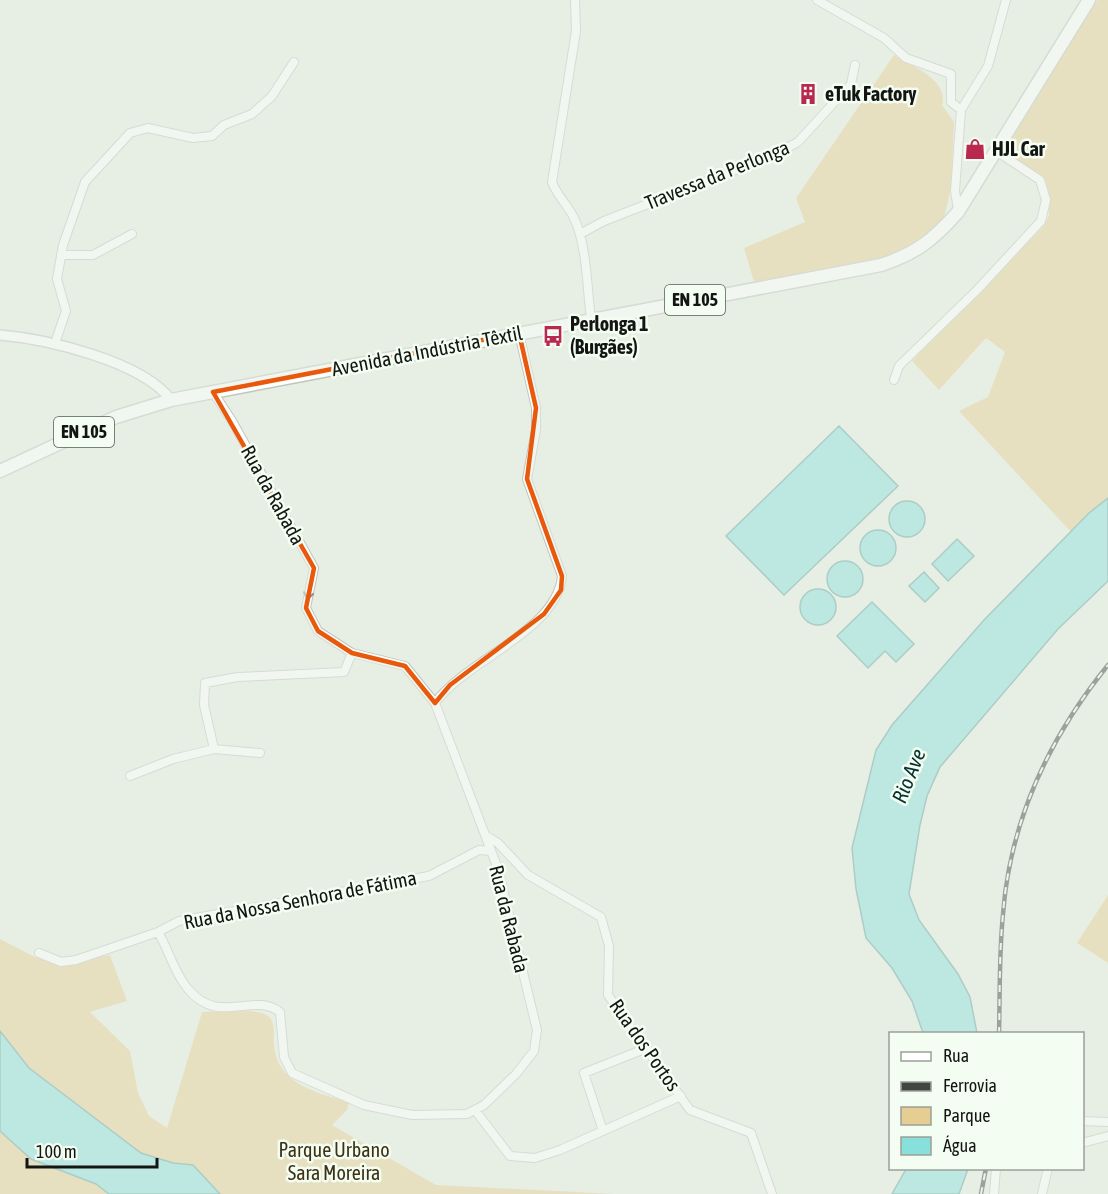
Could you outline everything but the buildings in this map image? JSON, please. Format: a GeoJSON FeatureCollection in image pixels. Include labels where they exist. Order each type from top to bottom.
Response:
{"type":"FeatureCollection","features":[{"type":"Feature","properties":{"kind":"main road","name":"Avenida da Indústria Têxtil"},"geometry":{"type":"LineString","coordinates":[[0,471],[116,417],[171,400],[881,265],[907,256],[935,239],[958,212],[1089,0]]}},
{"type":"Feature","properties":{"kind":"street"},"geometry":{"type":"LineString","coordinates":[[575,0],[576,31],[552,182],[556,194],[573,217],[580,234],[591,319]]}},
{"type":"Feature","properties":{"kind":"street"},"geometry":{"type":"LineString","coordinates":[[817,0],[884,38],[906,58],[951,74],[951,102],[961,110]]}},
{"type":"Feature","properties":{"kind":"street"},"geometry":{"type":"LineString","coordinates":[[958,212],[955,192],[961,110],[988,66],[1006,0]]}},
{"type":"Feature","properties":{"kind":"street"},"geometry":{"type":"LineString","coordinates":[[55,343],[66,310],[57,279],[61,255],[86,182],[130,134],[148,129],[193,138],[212,136],[225,125],[252,114],[272,96],[294,62]]}},
{"type":"Feature","properties":{"kind":"street","name":"Travessa da Perlonga"},"geometry":{"type":"LineString","coordinates":[[580,234],[604,221],[774,155],[798,142],[851,84],[855,65]]}},
{"type":"Feature","properties":{"kind":"street"},"geometry":{"type":"LineString","coordinates":[[894,380],[899,366],[978,289],[1041,222],[1046,200],[1040,180],[996,151]]}},
{"type":"Feature","properties":{"kind":"street"},"geometry":{"type":"LineString","coordinates":[[61,255],[93,255],[132,234]]}},
{"type":"Feature","properties":{"kind":"street"},"geometry":{"type":"LineString","coordinates":[[435,703],[450,685],[544,614],[561,590],[562,576],[527,479],[536,430],[536,408],[519,333]]}},
{"type":"Feature","properties":{"kind":"street"},"geometry":{"type":"LineString","coordinates":[[0,335],[55,343],[119,365],[164,391],[171,400]]}},
{"type":"Feature","properties":{"kind":"street","name":"Rua da Rabada"},"geometry":{"type":"LineString","coordinates":[[158,932],[178,974],[199,1001],[212,1008],[271,1005],[280,1012],[284,1057],[292,1073],[364,1105],[388,1112],[439,1116],[467,1114],[484,1105],[516,1074],[534,1051],[537,1030],[488,837],[435,703],[405,666],[352,653],[318,631],[306,608],[314,568],[232,421],[213,392]]}},
{"type":"Feature","properties":{"kind":"street"},"geometry":{"type":"LineString","coordinates":[[214,749],[204,705],[205,683],[238,677],[344,672],[352,653]]}},
{"type":"Feature","properties":{"kind":"street"},"geometry":{"type":"LineString","coordinates":[[130,776],[172,759],[214,749],[260,753]]}},
{"type":"Feature","properties":{"kind":"street","name":"Rua dos Portos"},"geometry":{"type":"LineString","coordinates":[[488,837],[498,843],[528,875],[601,917],[609,946],[608,995],[690,1110],[751,1133],[772,1194]]}},
{"type":"Feature","properties":{"kind":"street","name":"Rua da Nossa Senhora de Fátima"},"geometry":{"type":"LineString","coordinates":[[39,953],[61,962],[76,960],[158,932],[179,921],[429,876],[479,850],[491,851]]}},
{"type":"Feature","properties":{"kind":"street"},"geometry":{"type":"LineString","coordinates":[[603,1131],[584,1073],[647,1048]]}},
{"type":"Feature","properties":{"kind":"street"},"geometry":{"type":"LineString","coordinates":[[475,1110],[510,1156],[536,1158],[681,1096]]}},
{"type":"Feature","properties":{"kind":"street"},"geometry":{"type":"LineString","coordinates":[[1084,1121],[1108,1122]]}},
{"type":"Feature","properties":{"kind":"street"},"geometry":{"type":"LineString","coordinates":[[1084,1143],[1108,1136]]}},
{"type":"Feature","properties":{"kind":"street"},"geometry":{"type":"LineString","coordinates":[[994,1194],[996,1170]]}},
{"type":"Feature","properties":{"kind":"street"},"geometry":{"type":"LineString","coordinates":[[1042,1194],[1048,1170]]}},
{"type":"Feature","properties":{"kind":"highlighted area"},"geometry":{"type":"Polygon","coordinates":[[[519,333],[536,408],[527,479],[562,576],[561,590],[544,614],[450,685],[435,703],[405,666],[352,653],[318,631],[306,608],[314,568],[213,392],[519,333]]]}},
{"type":"Feature","properties":{"kind":"green space"},"geometry":{"type":"Polygon","coordinates":[[[1098,0],[1108,0],[1108,498],[1071,532],[959,411],[988,397],[1005,352],[986,338],[939,390],[912,361],[1043,227],[1049,215],[1048,189],[1011,154],[1008,144],[1089,8],[1098,0]]]}},
{"type":"Feature","properties":{"kind":"green space"},"geometry":{"type":"Polygon","coordinates":[[[894,55],[935,81],[943,96],[942,105],[954,122],[951,188],[943,222],[907,248],[886,257],[754,282],[744,248],[805,222],[796,198],[894,55]]]}},
{"type":"Feature","properties":{"kind":"green space"},"geometry":{"type":"Polygon","coordinates":[[[1108,895],[1108,963],[1077,943],[1108,895]]]}},
{"type":"Feature","properties":{"kind":"green space","name":"Parque Urbano Sara Moreira"},"geometry":{"type":"Polygon","coordinates":[[[0,939],[35,957],[58,964],[110,955],[127,1001],[90,1012],[130,1051],[138,1093],[149,1116],[167,1128],[202,1012],[238,1010],[258,1012],[265,1014],[272,1021],[277,1058],[282,1069],[291,1078],[324,1095],[349,1102],[347,1110],[332,1125],[436,1185],[615,1194],[220,1194],[193,1165],[173,1163],[141,1153],[29,1068],[0,1031],[0,939]]]}},
{"type":"Feature","properties":{"kind":"green space"},"geometry":{"type":"Polygon","coordinates":[[[0,1131],[31,1159],[96,1184],[109,1194],[0,1194],[0,1131]]]}},
{"type":"Feature","properties":{"kind":"water"},"geometry":{"type":"Polygon","coordinates":[[[839,426],[898,486],[784,595],[726,536],[839,426]]]}},
{"type":"Feature","properties":{"kind":"water","name":"Rio Ave"},"geometry":{"type":"Polygon","coordinates":[[[1108,498],[1108,581],[1058,629],[940,767],[927,796],[909,894],[919,920],[958,974],[970,997],[977,1032],[923,1032],[912,1001],[892,968],[866,938],[856,889],[852,848],[876,750],[892,725],[984,620],[1089,513],[1108,498]]]}},
{"type":"Feature","properties":{"kind":"water"},"geometry":{"type":"Polygon","coordinates":[[[907,501],[920,506],[925,519],[920,532],[907,537],[894,532],[889,519],[894,506],[907,501]]]}},
{"type":"Feature","properties":{"kind":"water"},"geometry":{"type":"Polygon","coordinates":[[[878,530],[891,535],[896,548],[891,561],[878,566],[865,561],[860,548],[865,535],[878,530]]]}},
{"type":"Feature","properties":{"kind":"water"},"geometry":{"type":"Polygon","coordinates":[[[957,539],[974,556],[948,581],[932,564],[957,539]]]}},
{"type":"Feature","properties":{"kind":"water"},"geometry":{"type":"Polygon","coordinates":[[[845,561],[858,566],[863,579],[858,592],[845,597],[832,592],[827,579],[832,566],[845,561]]]}},
{"type":"Feature","properties":{"kind":"water"},"geometry":{"type":"Polygon","coordinates":[[[924,572],[939,588],[925,602],[909,586],[924,572]]]}},
{"type":"Feature","properties":{"kind":"water"},"geometry":{"type":"Polygon","coordinates":[[[818,589],[831,594],[836,607],[831,620],[818,625],[805,620],[800,607],[805,594],[818,589]]]}},
{"type":"Feature","properties":{"kind":"water"},"geometry":{"type":"Polygon","coordinates":[[[872,602],[914,644],[896,662],[885,651],[868,668],[837,636],[872,602]]]}},
{"type":"Feature","properties":{"kind":"water"},"geometry":{"type":"Polygon","coordinates":[[[0,1031],[29,1068],[141,1153],[173,1163],[193,1165],[220,1194],[109,1194],[96,1184],[31,1159],[0,1131],[0,1031]]]}},
{"type":"Feature","properties":{"kind":"water"},"geometry":{"type":"Polygon","coordinates":[[[905,1170],[968,1170],[959,1194],[892,1194],[905,1170]]]}},
{"type":"Feature","properties":{"kind":"railway"},"geometry":{"type":"LineString","coordinates":[[999,1032],[1002,929],[1007,880],[1014,846],[1036,782],[1051,751],[1087,693],[1108,665]]}},
{"type":"Feature","properties":{"kind":"railway"},"geometry":{"type":"LineString","coordinates":[[981,1194],[986,1170]]}},
{"type":"Feature","properties":{"kind":"place","name":"eTuk Factory"},"geometry":{"type":"Point","coordinates":[808,94]}},
{"type":"Feature","properties":{"kind":"place","name":"HJL Car"},"geometry":{"type":"Point","coordinates":[975,149]}},
{"type":"Feature","properties":{"kind":"place","name":"Perlonga 1 (Burgães)"},"geometry":{"type":"Point","coordinates":[553,336]}}]}
